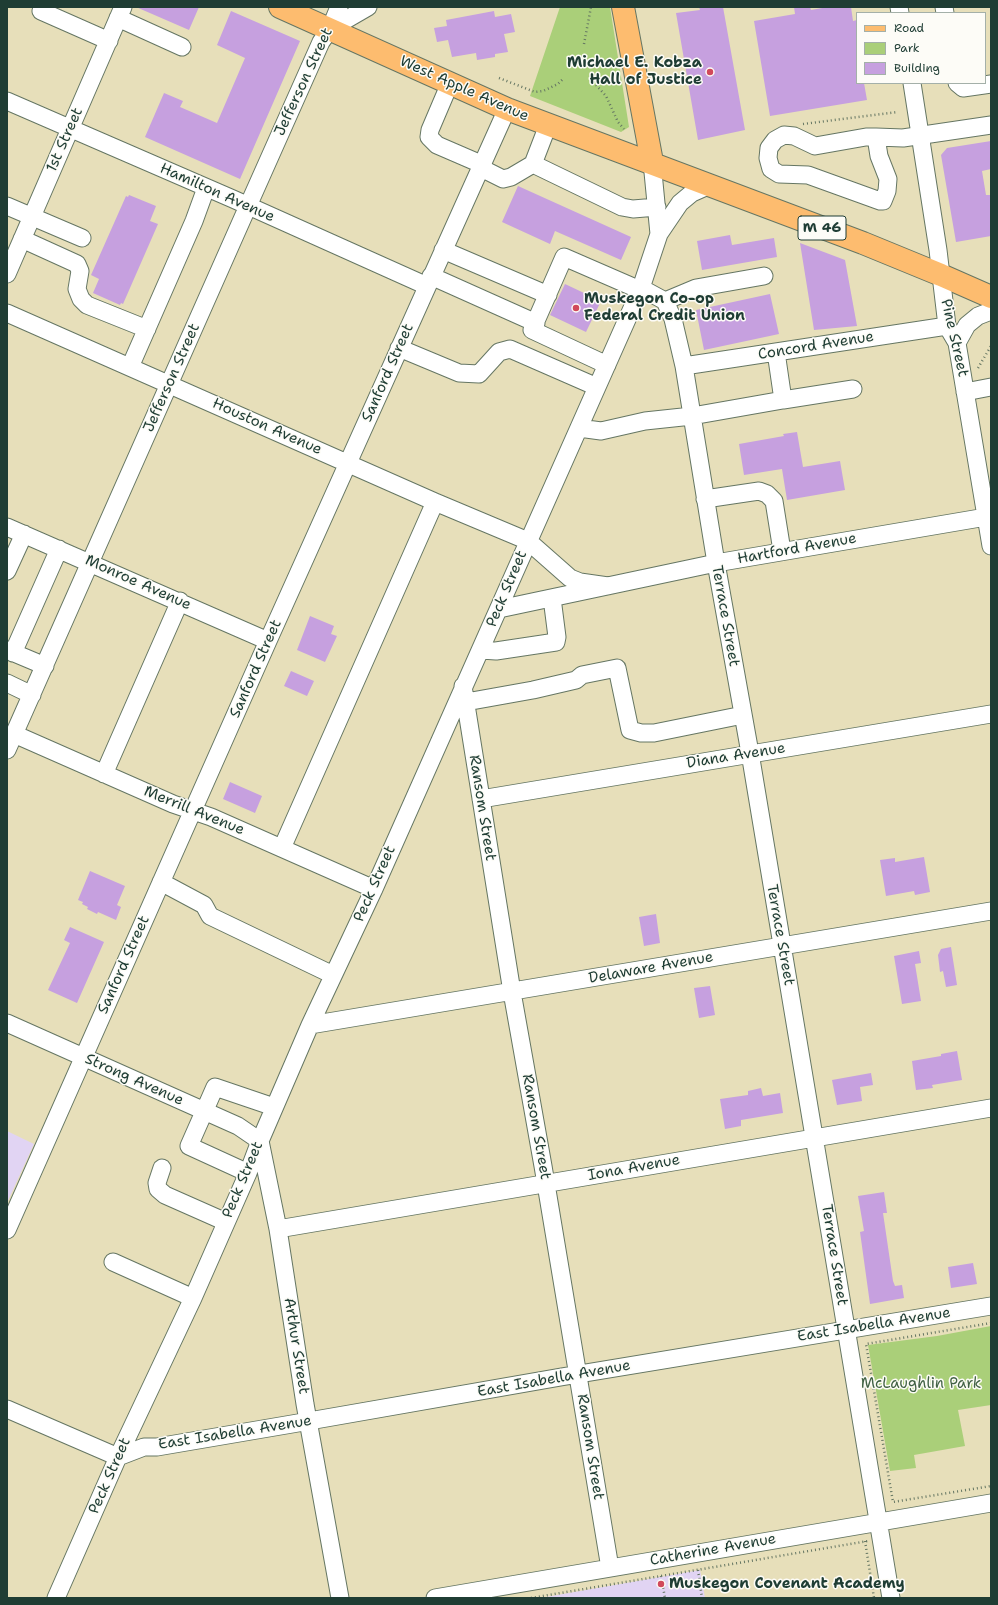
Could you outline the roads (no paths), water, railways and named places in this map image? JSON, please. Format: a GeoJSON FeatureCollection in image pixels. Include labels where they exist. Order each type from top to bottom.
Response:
{"type":"FeatureCollection","features":[{"type":"Feature","properties":{"kind":"main road","name":"West Apple Avenue"},"geometry":{"type":"LineString","coordinates":[[280,7],[507,109],[652,162]]}},
{"type":"Feature","properties":{"kind":"main road"},"geometry":{"type":"LineString","coordinates":[[623,7],[652,162]]}},
{"type":"Feature","properties":{"kind":"main road","name":"M 46"},"geometry":{"type":"LineString","coordinates":[[652,162],[941,275],[991,297]]}},
{"type":"Feature","properties":{"kind":"street","name":"Jefferson Street"},"geometry":{"type":"LineString","coordinates":[[7,750],[321,42],[330,30],[339,7]]}},
{"type":"Feature","properties":{"kind":"street"},"geometry":{"type":"LineString","coordinates":[[330,30],[368,7]]}},
{"type":"Feature","properties":{"kind":"street"},"geometry":{"type":"LineString","coordinates":[[41,11],[108,41]]}},
{"type":"Feature","properties":{"kind":"street"},"geometry":{"type":"LineString","coordinates":[[121,13],[182,47]]}},
{"type":"Feature","properties":{"kind":"street","name":"1st Street"},"geometry":{"type":"LineString","coordinates":[[7,274],[121,13]]}},
{"type":"Feature","properties":{"kind":"street"},"geometry":{"type":"LineString","coordinates":[[450,83],[430,130],[429,138],[437,145],[481,164],[487,171],[503,178],[511,177],[533,164],[548,125]]}},
{"type":"Feature","properties":{"kind":"street","name":"Pine Street"},"geometry":{"type":"LineString","coordinates":[[912,84],[921,136],[947,326],[957,343],[991,546]]}},
{"type":"Feature","properties":{"kind":"street"},"geometry":{"type":"LineString","coordinates":[[958,84],[963,88],[991,84]]}},
{"type":"Feature","properties":{"kind":"street","name":"Hamilton Avenue"},"geometry":{"type":"LineString","coordinates":[[7,101],[206,188],[429,281],[534,327],[607,365]]}},
{"type":"Feature","properties":{"kind":"street","name":"Sanford Street"},"geometry":{"type":"LineString","coordinates":[[7,1230],[268,641],[507,109]]}},
{"type":"Feature","properties":{"kind":"street"},"geometry":{"type":"LineString","coordinates":[[876,137],[879,156],[888,179],[887,191],[882,201],[808,175],[779,174],[771,169],[768,158],[769,148],[774,140],[784,135],[794,136],[815,146],[866,137],[876,137],[903,138],[991,125]]}},
{"type":"Feature","properties":{"kind":"street","name":"Peck Street"},"geometry":{"type":"LineString","coordinates":[[56,1598],[118,1457],[193,1298],[310,1025],[464,694],[481,650],[528,541],[641,289],[659,234],[652,162]]}},
{"type":"Feature","properties":{"kind":"street"},"geometry":{"type":"LineString","coordinates":[[533,164],[622,207],[633,209],[657,207]]}},
{"type":"Feature","properties":{"kind":"street"},"geometry":{"type":"LineString","coordinates":[[659,234],[680,203],[692,193],[710,185]]}},
{"type":"Feature","properties":{"kind":"street"},"geometry":{"type":"LineString","coordinates":[[130,367],[194,221],[206,188]]}},
{"type":"Feature","properties":{"kind":"street"},"geometry":{"type":"LineString","coordinates":[[7,206],[82,238]]}},
{"type":"Feature","properties":{"kind":"street"},"geometry":{"type":"LineString","coordinates":[[22,239],[77,264],[80,271],[77,289],[81,299],[87,305],[147,329]]}},
{"type":"Feature","properties":{"kind":"street"},"geometry":{"type":"LineString","coordinates":[[443,250],[548,295]]}},
{"type":"Feature","properties":{"kind":"street"},"geometry":{"type":"LineString","coordinates":[[534,327],[564,257],[641,289],[665,301],[696,288],[764,276]]}},
{"type":"Feature","properties":{"kind":"street","name":"Terrace Street"},"geometry":{"type":"LineString","coordinates":[[665,301],[673,319],[684,366],[716,563],[750,753],[878,1522],[873,1540],[891,1598]]}},
{"type":"Feature","properties":{"kind":"street"},"geometry":{"type":"LineString","coordinates":[[957,343],[967,326],[978,316],[991,311]]}},
{"type":"Feature","properties":{"kind":"street","name":"Houston Avenue"},"geometry":{"type":"LineString","coordinates":[[7,313],[435,502],[528,541]]}},
{"type":"Feature","properties":{"kind":"street","name":"Concord Avenue"},"geometry":{"type":"LineString","coordinates":[[684,366],[947,326]]}},
{"type":"Feature","properties":{"kind":"street"},"geometry":{"type":"LineString","coordinates":[[399,348],[459,373],[479,374],[499,352],[510,349],[597,387]]}},
{"type":"Feature","properties":{"kind":"street"},"geometry":{"type":"LineString","coordinates":[[776,352],[783,400]]}},
{"type":"Feature","properties":{"kind":"street"},"geometry":{"type":"LineString","coordinates":[[965,392],[991,387]]}},
{"type":"Feature","properties":{"kind":"street"},"geometry":{"type":"LineString","coordinates":[[578,428],[601,431],[646,421],[692,416],[854,389]]}},
{"type":"Feature","properties":{"kind":"street"},"geometry":{"type":"LineString","coordinates":[[705,498],[759,491],[767,494],[774,502],[782,551]]}},
{"type":"Feature","properties":{"kind":"street"},"geometry":{"type":"LineString","coordinates":[[282,848],[435,502]]}},
{"type":"Feature","properties":{"kind":"street","name":"Hartford Avenue"},"geometry":{"type":"LineString","coordinates":[[499,609],[716,563],[986,517]]}},
{"type":"Feature","properties":{"kind":"street","name":"Monroe Avenue"},"geometry":{"type":"LineString","coordinates":[[7,527],[180,601],[268,641]]}},
{"type":"Feature","properties":{"kind":"street"},"geometry":{"type":"LineString","coordinates":[[7,570],[24,534]]}},
{"type":"Feature","properties":{"kind":"street","name":"Hartford Avenue"},"geometry":{"type":"LineString","coordinates":[[528,541],[570,578],[580,582],[608,586]]}},
{"type":"Feature","properties":{"kind":"street"},"geometry":{"type":"LineString","coordinates":[[45,666],[10,651],[60,549]]}},
{"type":"Feature","properties":{"kind":"street"},"geometry":{"type":"LineString","coordinates":[[481,650],[496,651],[556,642],[557,637],[552,598]]}},
{"type":"Feature","properties":{"kind":"street"},"geometry":{"type":"LineString","coordinates":[[104,774],[180,601]]}},
{"type":"Feature","properties":{"kind":"street"},"geometry":{"type":"LineString","coordinates":[[464,694],[540,688],[576,680],[582,675],[617,668],[630,730],[641,733],[654,732],[743,715]]}},
{"type":"Feature","properties":{"kind":"street"},"geometry":{"type":"LineString","coordinates":[[7,683],[32,695]]}},
{"type":"Feature","properties":{"kind":"street","name":"Ransom Street"},"geometry":{"type":"LineString","coordinates":[[464,694],[512,992],[546,1183],[610,1568]]}},
{"type":"Feature","properties":{"kind":"street","name":"Diana Avenue"},"geometry":{"type":"LineString","coordinates":[[481,799],[991,714]]}},
{"type":"Feature","properties":{"kind":"street","name":"Merrill Avenue"},"geometry":{"type":"LineString","coordinates":[[14,734],[192,812],[211,817],[374,889]]}},
{"type":"Feature","properties":{"kind":"street"},"geometry":{"type":"LineString","coordinates":[[161,882],[204,904],[210,916],[333,975]]}},
{"type":"Feature","properties":{"kind":"street","name":"Delaware Avenue"},"geometry":{"type":"LineString","coordinates":[[310,1025],[991,911]]}},
{"type":"Feature","properties":{"kind":"street","name":"Strong Avenue"},"geometry":{"type":"LineString","coordinates":[[7,1023],[238,1126],[260,1141]]}},
{"type":"Feature","properties":{"kind":"street"},"geometry":{"type":"LineString","coordinates":[[248,1172],[189,1146],[215,1087],[274,1107]]}},
{"type":"Feature","properties":{"kind":"street","name":"Iona Avenue"},"geometry":{"type":"LineString","coordinates":[[278,1229],[991,1108]]}},
{"type":"Feature","properties":{"kind":"street","name":"Arthur Street"},"geometry":{"type":"LineString","coordinates":[[260,1141],[278,1229],[308,1421],[340,1598]]}},
{"type":"Feature","properties":{"kind":"street"},"geometry":{"type":"LineString","coordinates":[[162,1168],[157,1182],[158,1189],[165,1196],[226,1222]]}},
{"type":"Feature","properties":{"kind":"street"},"geometry":{"type":"LineString","coordinates":[[113,1262],[193,1298]]}},
{"type":"Feature","properties":{"kind":"street","name":"East Isabella Avenue"},"geometry":{"type":"LineString","coordinates":[[118,1457],[144,1447],[157,1447],[578,1374],[991,1306]]}},
{"type":"Feature","properties":{"kind":"street"},"geometry":{"type":"LineString","coordinates":[[7,1409],[118,1457]]}},
{"type":"Feature","properties":{"kind":"street","name":"Catherine Avenue"},"geometry":{"type":"LineString","coordinates":[[435,1598],[991,1503]]}},
{"type":"Feature","properties":{"kind":"place","name":"Michael E. Kobza Hall of Justice"},"geometry":{"type":"Point","coordinates":[710,72]}},
{"type":"Feature","properties":{"kind":"place","name":"Muskegon Co-op Federal Credit Union"},"geometry":{"type":"Point","coordinates":[576,308]}},
{"type":"Feature","properties":{"kind":"place","name":"Muskegon Covenant Academy"},"geometry":{"type":"Point","coordinates":[661,1584]}},
{"type":"Feature","properties":{"kind":"park label","name":"McLaughlin Park"},"geometry":{"type":"Point","coordinates":[921,1384]}}]}
